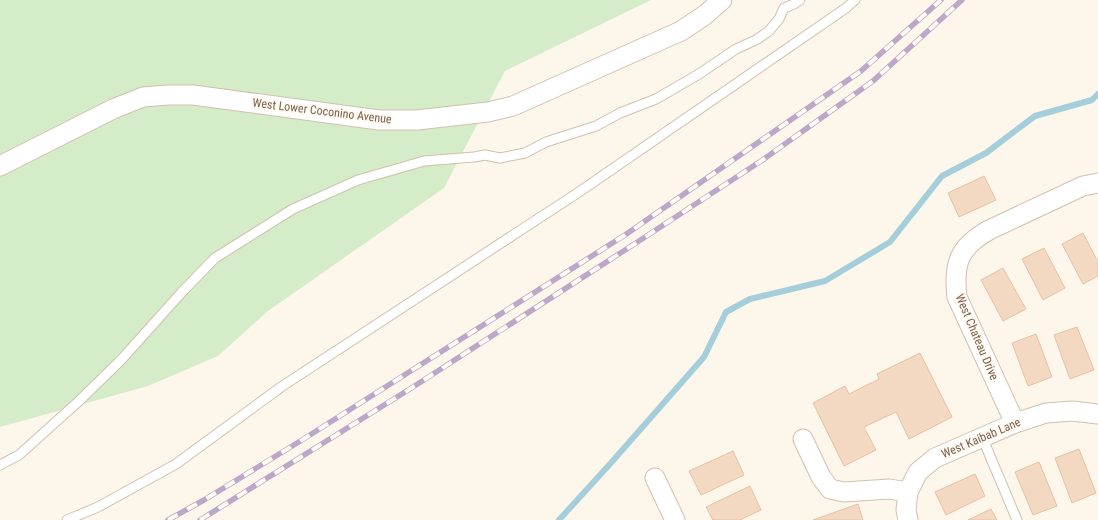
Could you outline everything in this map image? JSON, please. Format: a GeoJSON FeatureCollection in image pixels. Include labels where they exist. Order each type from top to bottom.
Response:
{"type":"FeatureCollection","features":[{"type":"Feature","properties":{"kind":"street","name":"West Lower Coconino Avenue"},"geometry":{"type":"LineString","coordinates":[[0,166],[113,109],[143,97],[193,95],[379,120],[417,120],[488,112],[513,106],[681,30],[705,15],[722,0]]}},
{"type":"Feature","properties":{"kind":"street","name":"West Chateau Drive"},"geometry":{"type":"LineString","coordinates":[[1015,423],[957,297],[955,283],[960,257],[977,237],[989,230],[1083,186],[1098,182]]}},
{"type":"Feature","properties":{"kind":"street","name":"West Kaibab Lane"},"geometry":{"type":"LineString","coordinates":[[908,520],[906,510],[908,492],[918,472],[935,458],[1015,423],[1046,413],[1072,410],[1098,414]]}},
{"type":"Feature","properties":{"kind":"street"},"geometry":{"type":"LineString","coordinates":[[803,439],[821,477],[830,489],[844,492],[889,489],[908,492]]}},
{"type":"Feature","properties":{"kind":"street"},"geometry":{"type":"LineString","coordinates":[[655,478],[675,520]]}},
{"type":"Feature","properties":{"kind":"lane"},"geometry":{"type":"LineString","coordinates":[[0,465],[19,454],[79,401],[121,360],[215,258],[293,209],[358,180],[424,161],[485,155],[500,158],[525,153],[546,142],[596,126],[620,113],[656,99],[699,74],[736,49],[756,40],[769,31],[779,19],[784,8],[800,0]]}},
{"type":"Feature","properties":{"kind":"lane"},"geometry":{"type":"LineString","coordinates":[[67,520],[98,507],[176,464],[282,387],[579,192],[855,0]]}},
{"type":"Feature","properties":{"kind":"lane"},"geometry":{"type":"LineString","coordinates":[[982,438],[1017,520]]}},
{"type":"Feature","properties":{"kind":"green space"},"geometry":{"type":"Polygon","coordinates":[[[0,0],[651,0],[505,71],[444,188],[268,311],[218,356],[148,386],[0,427],[0,0]]]}},
{"type":"Feature","properties":{"kind":"building"},"geometry":{"type":"Polygon","coordinates":[[[984,176],[996,200],[959,217],[948,193],[984,176]]]}},
{"type":"Feature","properties":{"kind":"building"},"geometry":{"type":"Polygon","coordinates":[[[1083,233],[1098,262],[1098,276],[1083,284],[1062,244],[1083,233]]]}},
{"type":"Feature","properties":{"kind":"building"},"geometry":{"type":"Polygon","coordinates":[[[1044,248],[1065,288],[1043,300],[1022,259],[1044,248]]]}},
{"type":"Feature","properties":{"kind":"building"},"geometry":{"type":"Polygon","coordinates":[[[1003,268],[1026,309],[1003,321],[981,280],[1003,268]]]}},
{"type":"Feature","properties":{"kind":"building"},"geometry":{"type":"Polygon","coordinates":[[[1077,327],[1094,370],[1070,379],[1054,335],[1077,327]]]}},
{"type":"Feature","properties":{"kind":"building"},"geometry":{"type":"Polygon","coordinates":[[[1036,334],[1052,377],[1028,386],[1012,343],[1036,334]]]}},
{"type":"Feature","properties":{"kind":"building"},"geometry":{"type":"Polygon","coordinates":[[[920,353],[952,417],[909,439],[896,412],[864,427],[876,450],[844,466],[813,403],[845,386],[849,394],[879,379],[877,374],[920,353]]]}},
{"type":"Feature","properties":{"kind":"building"},"geometry":{"type":"Polygon","coordinates":[[[1079,449],[1096,493],[1072,503],[1055,458],[1079,449]]]}},
{"type":"Feature","properties":{"kind":"building"},"geometry":{"type":"Polygon","coordinates":[[[733,451],[744,475],[701,495],[689,471],[733,451]]]}},
{"type":"Feature","properties":{"kind":"building"},"geometry":{"type":"Polygon","coordinates":[[[1039,462],[1057,506],[1033,515],[1015,472],[1039,462]]]}},
{"type":"Feature","properties":{"kind":"building"},"geometry":{"type":"Polygon","coordinates":[[[975,474],[985,496],[946,515],[935,492],[975,474]]]}},
{"type":"Feature","properties":{"kind":"building"},"geometry":{"type":"Polygon","coordinates":[[[750,486],[761,510],[740,520],[713,520],[706,507],[750,486]]]}},
{"type":"Feature","properties":{"kind":"building"},"geometry":{"type":"Polygon","coordinates":[[[858,504],[863,520],[813,520],[858,504]]]}},
{"type":"Feature","properties":{"kind":"building"},"geometry":{"type":"Polygon","coordinates":[[[991,509],[997,520],[968,520],[991,509]]]}},
{"type":"Feature","properties":{"kind":"waterway"},"geometry":{"type":"LineString","coordinates":[[559,520],[704,357],[726,312],[750,299],[825,281],[890,242],[942,176],[986,153],[1035,116],[1092,100],[1098,94]]}},
{"type":"Feature","properties":{"kind":"railway"},"geometry":{"type":"LineString","coordinates":[[168,520],[302,440],[625,235],[861,71],[941,0]]}},
{"type":"Feature","properties":{"kind":"railway"},"geometry":{"type":"LineString","coordinates":[[200,520],[413,387],[761,161],[873,81],[962,0]]}}]}
